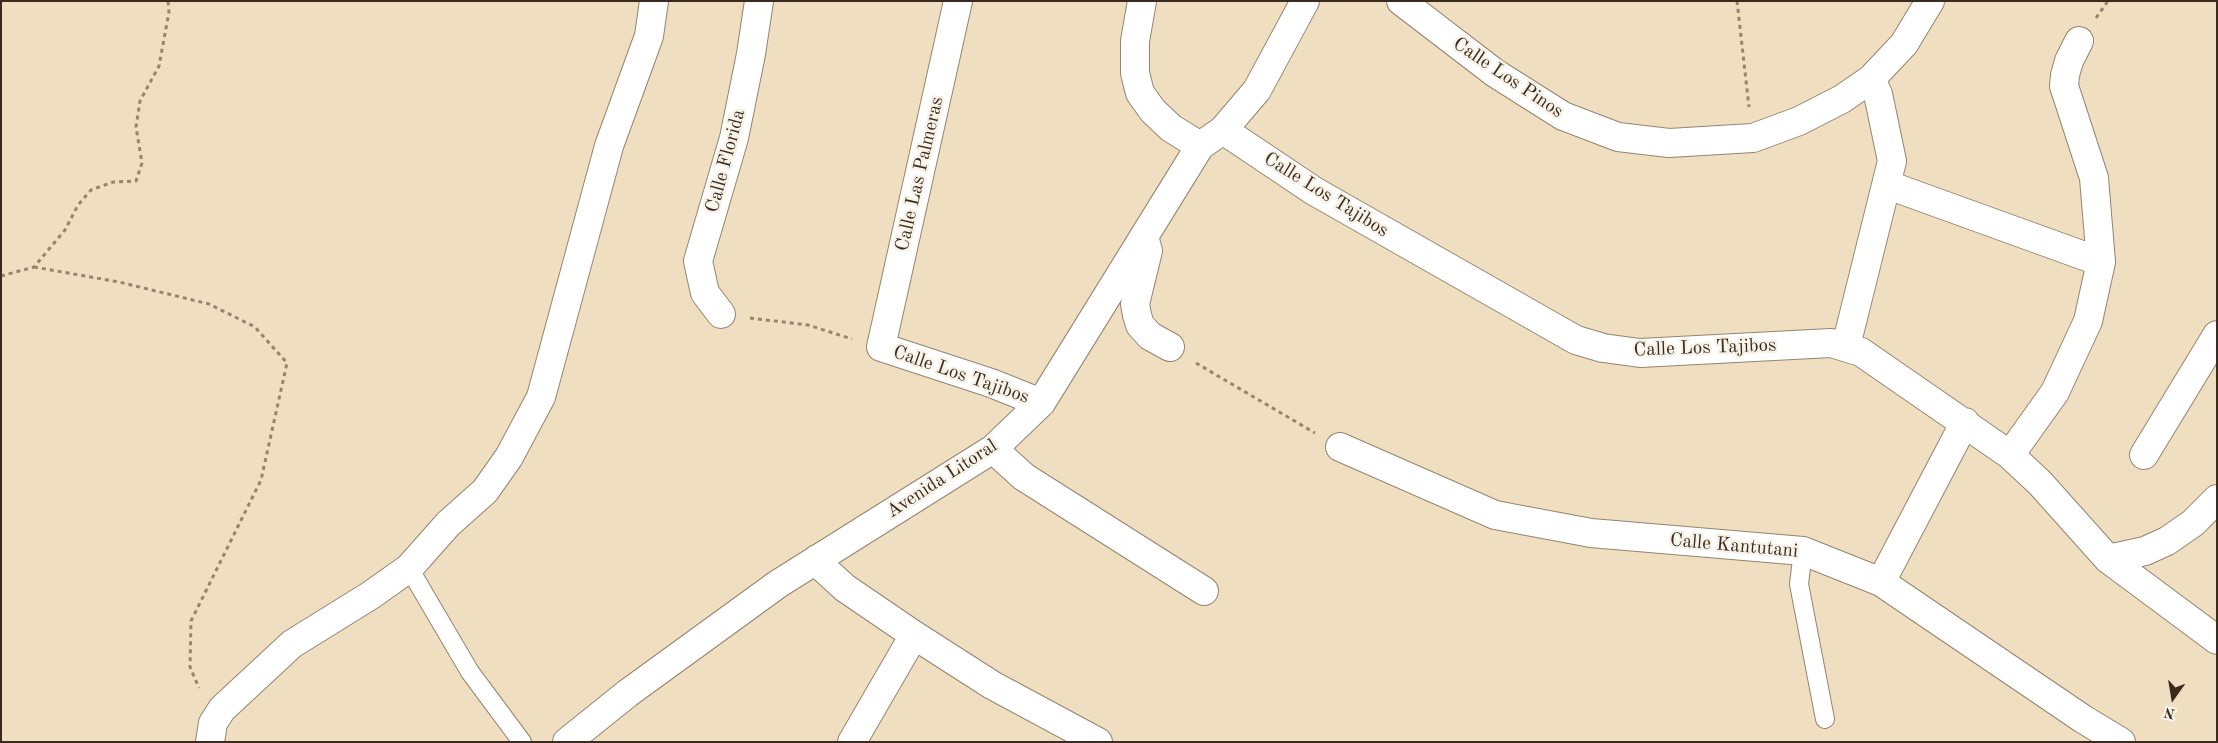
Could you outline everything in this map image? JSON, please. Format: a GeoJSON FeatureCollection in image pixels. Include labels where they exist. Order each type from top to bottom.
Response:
{"type":"FeatureCollection","features":[{"type":"Feature","properties":{"kind":"street"},"geometry":{"type":"LineString","coordinates":[[210,742],[214,723],[222,709],[292,644],[371,595],[409,568],[448,524],[485,491],[509,457],[541,397],[609,146],[649,36],[654,1]]}},
{"type":"Feature","properties":{"kind":"street","name":"Calle Florida"},"geometry":{"type":"LineString","coordinates":[[721,314],[705,293],[698,261],[734,138],[751,54],[759,1]]}},
{"type":"Feature","properties":{"kind":"street","name":"Calle Las Palmeras"},"geometry":{"type":"LineString","coordinates":[[881,348],[958,1]]}},
{"type":"Feature","properties":{"kind":"street"},"geometry":{"type":"LineString","coordinates":[[1142,1],[1135,41],[1135,73],[1140,94],[1152,111],[1171,128],[1200,146]]}},
{"type":"Feature","properties":{"kind":"street","name":"Avenida Litoral"},"geometry":{"type":"LineString","coordinates":[[567,742],[628,693],[778,584],[994,449],[1041,404],[1200,146],[1223,130],[1257,90],[1305,1]]}},
{"type":"Feature","properties":{"kind":"street","name":"Calle Los Pinos"},"geometry":{"type":"LineString","coordinates":[[1401,1],[1495,73],[1563,116],[1618,137],[1669,144],[1753,138],[1799,121],[1842,99],[1871,79],[1904,44],[1930,1]]}},
{"type":"Feature","properties":{"kind":"street"},"geometry":{"type":"LineString","coordinates":[[2010,455],[2055,392],[2088,321],[2101,262],[2094,178],[2064,86],[2069,61],[2079,41]]}},
{"type":"Feature","properties":{"kind":"street"},"geometry":{"type":"LineString","coordinates":[[1846,346],[1888,185],[1892,161],[1878,94],[1871,79]]}},
{"type":"Feature","properties":{"kind":"street","name":"Calle Los Tajibos"},"geometry":{"type":"LineString","coordinates":[[1223,130],[1314,191],[1576,340],[1603,348],[1640,353],[1831,343],[1861,352],[1965,422],[2010,455],[2040,483],[2108,559],[2217,640]]}},
{"type":"Feature","properties":{"kind":"street"},"geometry":{"type":"LineString","coordinates":[[1888,185],[2101,262]]}},
{"type":"Feature","properties":{"kind":"street"},"geometry":{"type":"LineString","coordinates":[[1143,238],[1146,241],[1148,251],[1135,304],[1137,315],[1140,325],[1150,336],[1170,348]]}},
{"type":"Feature","properties":{"kind":"street"},"geometry":{"type":"LineString","coordinates":[[2144,455],[2217,335]]}},
{"type":"Feature","properties":{"kind":"street","name":"Calle Los Tajibos"},"geometry":{"type":"LineString","coordinates":[[881,348],[992,383],[1041,404]]}},
{"type":"Feature","properties":{"kind":"street"},"geometry":{"type":"LineString","coordinates":[[1881,582],[1965,422]]}},
{"type":"Feature","properties":{"kind":"street","name":"Calle Kantutani"},"geometry":{"type":"LineString","coordinates":[[1340,447],[1495,515],[1591,533],[1803,551],[1881,582],[2080,730],[2121,742]]}},
{"type":"Feature","properties":{"kind":"street"},"geometry":{"type":"LineString","coordinates":[[994,449],[1024,476],[1204,591]]}},
{"type":"Feature","properties":{"kind":"street"},"geometry":{"type":"LineString","coordinates":[[2108,559],[2145,550],[2167,541],[2193,523],[2217,499]]}},
{"type":"Feature","properties":{"kind":"street"},"geometry":{"type":"LineString","coordinates":[[817,559],[822,568],[845,588],[914,636],[992,686],[1098,742]]}},
{"type":"Feature","properties":{"kind":"street"},"geometry":{"type":"LineString","coordinates":[[852,742],[914,636]]}},
{"type":"Feature","properties":{"kind":"lane"},"geometry":{"type":"LineString","coordinates":[[1803,551],[1799,584],[1825,719]]}},
{"type":"Feature","properties":{"kind":"lane"},"geometry":{"type":"LineString","coordinates":[[409,568],[470,672],[522,742]]}},
{"type":"Feature","properties":{"kind":"path"},"geometry":{"type":"LineString","coordinates":[[34,268],[65,230],[78,205],[91,190],[113,182],[136,181],[142,163],[136,127],[140,101],[159,66],[169,12],[168,1]]}},
{"type":"Feature","properties":{"kind":"path"},"geometry":{"type":"LineString","coordinates":[[1737,1],[1753,138]]}},
{"type":"Feature","properties":{"kind":"path"},"geometry":{"type":"LineString","coordinates":[[1,276],[34,268],[119,282],[209,304],[255,327],[287,363],[261,480],[190,621],[190,667],[200,690],[212,704],[222,709]]}},
{"type":"Feature","properties":{"kind":"path"},"geometry":{"type":"LineString","coordinates":[[721,314],[808,325],[881,348]]}},
{"type":"Feature","properties":{"kind":"path"},"geometry":{"type":"LineString","coordinates":[[1170,348],[1340,447]]}}]}
